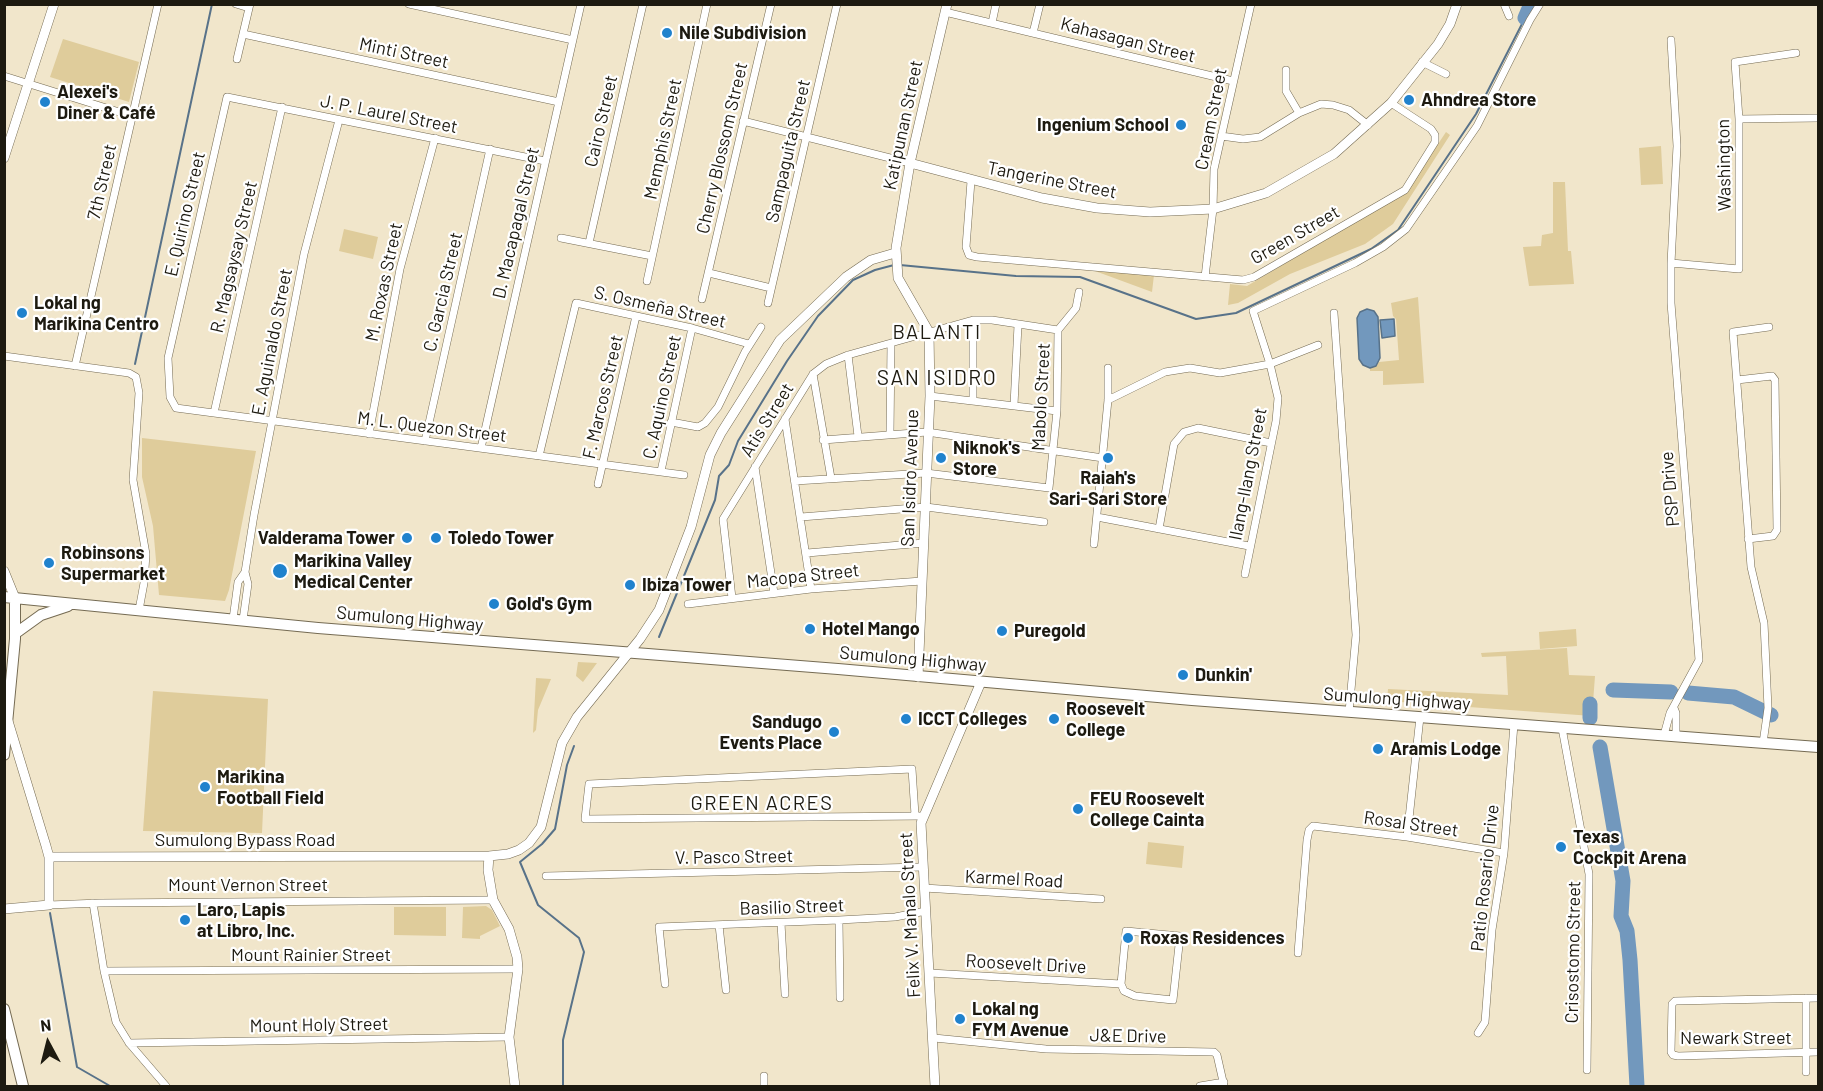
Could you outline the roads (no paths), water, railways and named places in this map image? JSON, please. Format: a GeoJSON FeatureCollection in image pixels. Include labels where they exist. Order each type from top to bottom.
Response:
{"type":"FeatureCollection","features":[{"type":"Feature","properties":{"kind":"main road","name":"Sumulong Highway"},"geometry":{"type":"LineString","coordinates":[[10,598],[318,628],[1349,712],[1818,747]]}},
{"type":"Feature","properties":{"kind":"main road"},"geometry":{"type":"LineString","coordinates":[[4,755],[16,633],[10,598]]}},
{"type":"Feature","properties":{"kind":"main road"},"geometry":{"type":"LineString","coordinates":[[16,633],[41,615],[65,606],[81,604]]}},
{"type":"Feature","properties":{"kind":"main road"},"geometry":{"type":"LineString","coordinates":[[4,1009],[22,1086]]}},
{"type":"Feature","properties":{"kind":"street"},"geometry":{"type":"LineString","coordinates":[[4,158],[54,4]]}},
{"type":"Feature","properties":{"kind":"street","name":"7th Street"},"geometry":{"type":"LineString","coordinates":[[75,366],[158,4]]}},
{"type":"Feature","properties":{"kind":"street"},"geometry":{"type":"LineString","coordinates":[[236,4],[250,6],[237,59]]}},
{"type":"Feature","properties":{"kind":"street"},"geometry":{"type":"LineString","coordinates":[[409,4],[573,40]]}},
{"type":"Feature","properties":{"kind":"street","name":"D. Macapagal Street"},"geometry":{"type":"LineString","coordinates":[[481,448],[581,4]]}},
{"type":"Feature","properties":{"kind":"street","name":"Cairo Street"},"geometry":{"type":"LineString","coordinates":[[589,243],[643,4]]}},
{"type":"Feature","properties":{"kind":"street","name":"Memphis Street"},"geometry":{"type":"LineString","coordinates":[[647,280],[707,4]]}},
{"type":"Feature","properties":{"kind":"street","name":"Cherry Blossom Street"},"geometry":{"type":"LineString","coordinates":[[702,299],[771,4]]}},
{"type":"Feature","properties":{"kind":"street","name":"Sampaguita Street"},"geometry":{"type":"LineString","coordinates":[[768,303],[837,4]]}},
{"type":"Feature","properties":{"kind":"street"},"geometry":{"type":"LineString","coordinates":[[992,24],[996,4]]}},
{"type":"Feature","properties":{"kind":"street"},"geometry":{"type":"LineString","coordinates":[[1034,33],[1040,4]]}},
{"type":"Feature","properties":{"kind":"street","name":"Cream Street"},"geometry":{"type":"LineString","coordinates":[[1205,276],[1213,209],[1214,169],[1251,4]]}},
{"type":"Feature","properties":{"kind":"street","name":"Tangerine Street"},"geometry":{"type":"LineString","coordinates":[[743,121],[1042,198],[1097,208],[1149,212],[1213,209],[1266,193],[1296,177],[1334,154],[1368,126],[1391,103],[1438,44],[1450,24],[1457,4]]}},
{"type":"Feature","properties":{"kind":"street"},"geometry":{"type":"LineString","coordinates":[[1504,4],[1509,16]]}},
{"type":"Feature","properties":{"kind":"street","name":"Ilang-Ilang Street"},"geometry":{"type":"LineString","coordinates":[[1245,574],[1278,398],[1253,311],[1364,258],[1406,229],[1477,126],[1540,4]]}},
{"type":"Feature","properties":{"kind":"street","name":"Kahasagan Street"},"geometry":{"type":"LineString","coordinates":[[946,8],[992,24],[1233,81]]}},
{"type":"Feature","properties":{"kind":"street","name":"Katipunan Street"},"geometry":{"type":"LineString","coordinates":[[896,253],[910,163],[946,8]]}},
{"type":"Feature","properties":{"kind":"street","name":"Minti Street"},"geometry":{"type":"LineString","coordinates":[[243,34],[559,102]]}},
{"type":"Feature","properties":{"kind":"street","name":"PSP Drive"},"geometry":{"type":"LineString","coordinates":[[1664,735],[1670,713],[1699,660],[1671,303],[1677,146],[1671,40]]}},
{"type":"Feature","properties":{"kind":"street","name":"Washington"},"geometry":{"type":"LineString","coordinates":[[1671,263],[1740,269],[1735,62],[1796,53]]}},
{"type":"Feature","properties":{"kind":"street"},"geometry":{"type":"LineString","coordinates":[[1422,62],[1446,74]]}},
{"type":"Feature","properties":{"kind":"street"},"geometry":{"type":"LineString","coordinates":[[1286,70],[1286,91],[1299,112]]}},
{"type":"Feature","properties":{"kind":"street"},"geometry":{"type":"LineString","coordinates":[[4,76],[132,116]]}},
{"type":"Feature","properties":{"kind":"street","name":"J. P. Laurel Street"},"geometry":{"type":"LineString","coordinates":[[227,97],[545,161]]}},
{"type":"Feature","properties":{"kind":"street","name":"E. Quirino Street"},"geometry":{"type":"LineString","coordinates":[[176,408],[170,397],[168,358],[227,97]]}},
{"type":"Feature","properties":{"kind":"street","name":"Green Street"},"geometry":{"type":"LineString","coordinates":[[971,180],[966,247],[969,255],[1243,280],[1254,277],[1405,190],[1435,142],[1435,135],[1431,129],[1391,103]]}},
{"type":"Feature","properties":{"kind":"street"},"geometry":{"type":"LineString","coordinates":[[1221,136],[1243,139],[1260,137],[1299,112],[1321,104],[1349,110],[1368,126]]}},
{"type":"Feature","properties":{"kind":"street","name":"R. Magsaysay Street"},"geometry":{"type":"LineString","coordinates":[[214,413],[282,107]]}},
{"type":"Feature","properties":{"kind":"street"},"geometry":{"type":"LineString","coordinates":[[1738,119],[1818,118]]}},
{"type":"Feature","properties":{"kind":"street","name":"E. Aguinaldo Street"},"geometry":{"type":"LineString","coordinates":[[238,620],[248,584],[245,572],[304,254],[339,120]]}},
{"type":"Feature","properties":{"kind":"street","name":"M. Roxas Street"},"geometry":{"type":"LineString","coordinates":[[369,434],[400,269],[435,138]]}},
{"type":"Feature","properties":{"kind":"street","name":"C. Garcia Street"},"geometry":{"type":"LineString","coordinates":[[425,441],[490,149]]}},
{"type":"Feature","properties":{"kind":"street"},"geometry":{"type":"LineString","coordinates":[[561,238],[652,256]]}},
{"type":"Feature","properties":{"kind":"street","name":"San Isidro Avenue"},"geometry":{"type":"LineString","coordinates":[[896,253],[896,267],[905,291],[920,312],[929,332],[930,396],[918,677]]}},
{"type":"Feature","properties":{"kind":"street","name":"Sumulong Bypass Road"},"geometry":{"type":"LineString","coordinates":[[49,857],[489,856],[508,854],[529,843],[541,827],[562,743],[578,717],[633,652],[659,610],[691,527],[710,454],[721,433],[780,340],[846,277],[871,260],[896,253]]}},
{"type":"Feature","properties":{"kind":"street"},"geometry":{"type":"LineString","coordinates":[[709,273],[771,288]]}},
{"type":"Feature","properties":{"kind":"street"},"geometry":{"type":"LineString","coordinates":[[1058,330],[1076,308],[1079,292]]}},
{"type":"Feature","properties":{"kind":"street","name":"S. Osmeña Street"},"geometry":{"type":"LineString","coordinates":[[539,456],[576,303],[692,328],[749,344]]}},
{"type":"Feature","properties":{"kind":"street"},"geometry":{"type":"LineString","coordinates":[[1334,313],[1356,635],[1349,712]]}},
{"type":"Feature","properties":{"kind":"street","name":"F. Marcos Street"},"geometry":{"type":"LineString","coordinates":[[598,484],[636,316]]}},
{"type":"Feature","properties":{"kind":"street"},"geometry":{"type":"LineString","coordinates":[[973,320],[973,400]]}},
{"type":"Feature","properties":{"kind":"street","name":"Mabolo Street"},"geometry":{"type":"LineString","coordinates":[[926,473],[1049,488],[1057,411],[1058,330],[973,320],[929,332]]}},
{"type":"Feature","properties":{"kind":"street"},"geometry":{"type":"LineString","coordinates":[[1014,405],[1018,325]]}},
{"type":"Feature","properties":{"kind":"street"},"geometry":{"type":"LineString","coordinates":[[671,422],[698,427],[705,423],[718,407],[749,344],[761,327]]}},
{"type":"Feature","properties":{"kind":"street"},"geometry":{"type":"LineString","coordinates":[[1763,743],[1768,708],[1764,623],[1757,598],[1748,539],[1733,332],[1769,327]]}},
{"type":"Feature","properties":{"kind":"street","name":"C. Aquino Street"},"geometry":{"type":"LineString","coordinates":[[661,471],[692,328]]}},
{"type":"Feature","properties":{"kind":"street","name":"Atis Street"},"geometry":{"type":"LineString","coordinates":[[732,598],[723,519],[813,374],[826,364],[848,355],[929,332]]}},
{"type":"Feature","properties":{"kind":"street"},"geometry":{"type":"LineString","coordinates":[[890,434],[891,343]]}},
{"type":"Feature","properties":{"kind":"street"},"geometry":{"type":"LineString","coordinates":[[1108,400],[1165,372],[1190,368],[1220,373],[1270,364],[1318,345]]}},
{"type":"Feature","properties":{"kind":"street"},"geometry":{"type":"LineString","coordinates":[[848,355],[858,436]]}},
{"type":"Feature","properties":{"kind":"street"},"geometry":{"type":"LineString","coordinates":[[4,356],[129,373],[136,377],[139,384],[133,480],[142,528],[146,568],[138,610]]}},
{"type":"Feature","properties":{"kind":"street"},"geometry":{"type":"LineString","coordinates":[[1094,544],[1108,400],[1108,368]]}},
{"type":"Feature","properties":{"kind":"street"},"geometry":{"type":"LineString","coordinates":[[813,374],[831,478]]}},
{"type":"Feature","properties":{"kind":"street"},"geometry":{"type":"LineString","coordinates":[[1737,380],[1773,376],[1775,380],[1777,530],[1773,536],[1748,539]]}},
{"type":"Feature","properties":{"kind":"street"},"geometry":{"type":"LineString","coordinates":[[930,396],[1057,411]]}},
{"type":"Feature","properties":{"kind":"street","name":"M. L. Quezon Street"},"geometry":{"type":"LineString","coordinates":[[176,408],[684,475]]}},
{"type":"Feature","properties":{"kind":"street"},"geometry":{"type":"LineString","coordinates":[[785,419],[812,589]]}},
{"type":"Feature","properties":{"kind":"street"},"geometry":{"type":"LineString","coordinates":[[1159,529],[1174,444],[1185,432],[1198,428],[1271,442]]}},
{"type":"Feature","properties":{"kind":"street"},"geometry":{"type":"LineString","coordinates":[[823,440],[927,432],[1103,458]]}},
{"type":"Feature","properties":{"kind":"street"},"geometry":{"type":"LineString","coordinates":[[755,467],[774,593]]}},
{"type":"Feature","properties":{"kind":"street"},"geometry":{"type":"LineString","coordinates":[[795,481],[926,473]]}},
{"type":"Feature","properties":{"kind":"street"},"geometry":{"type":"LineString","coordinates":[[801,517],[926,507],[1044,522]]}},
{"type":"Feature","properties":{"kind":"street"},"geometry":{"type":"LineString","coordinates":[[1097,517],[1249,546]]}},
{"type":"Feature","properties":{"kind":"street"},"geometry":{"type":"LineString","coordinates":[[807,553],[924,543]]}},
{"type":"Feature","properties":{"kind":"street"},"geometry":{"type":"LineString","coordinates":[[4,571],[10,598]]}},
{"type":"Feature","properties":{"kind":"street","name":"Macopa Street"},"geometry":{"type":"LineString","coordinates":[[688,604],[812,589],[922,581]]}},
{"type":"Feature","properties":{"kind":"street","name":"Felix V. Manalo Street"},"geometry":{"type":"LineString","coordinates":[[935,1086],[927,911],[919,815],[981,682]]}},
{"type":"Feature","properties":{"kind":"street"},"geometry":{"type":"LineString","coordinates":[[1674,708],[1677,713],[1676,736]]}},
{"type":"Feature","properties":{"kind":"street"},"geometry":{"type":"LineString","coordinates":[[1407,837],[1420,717]]}},
{"type":"Feature","properties":{"kind":"street"},"geometry":{"type":"LineString","coordinates":[[8,721],[24,767],[49,857],[49,905]]}},
{"type":"Feature","properties":{"kind":"street","name":"Patio Rosario Drive"},"geometry":{"type":"LineString","coordinates":[[1478,1033],[1485,1022],[1492,930],[1504,853],[1514,724]]}},
{"type":"Feature","properties":{"kind":"street","name":"Crisostomo Street"},"geometry":{"type":"LineString","coordinates":[[1562,728],[1590,874],[1587,1070]]}},
{"type":"Feature","properties":{"kind":"street"},"geometry":{"type":"LineString","coordinates":[[912,769],[919,815],[585,819],[589,784],[912,769]]}},
{"type":"Feature","properties":{"kind":"street","name":"Rosal Street"},"geometry":{"type":"LineString","coordinates":[[1298,953],[1305,889],[1307,840],[1309,830],[1313,826],[1407,837],[1504,853]]}},
{"type":"Feature","properties":{"kind":"street"},"geometry":{"type":"LineString","coordinates":[[489,856],[488,870],[493,900],[508,929],[517,957],[518,969],[509,1037],[515,1086]]}},
{"type":"Feature","properties":{"kind":"street","name":"V. Pasco Street"},"geometry":{"type":"LineString","coordinates":[[546,876],[923,867]]}},
{"type":"Feature","properties":{"kind":"street","name":"Karmel Road"},"geometry":{"type":"LineString","coordinates":[[924,888],[1101,899]]}},
{"type":"Feature","properties":{"kind":"street","name":"Mount Vernon Street"},"geometry":{"type":"LineString","coordinates":[[4,909],[93,903],[493,900]]}},
{"type":"Feature","properties":{"kind":"street"},"geometry":{"type":"LineString","coordinates":[[93,903],[104,971],[116,1022],[129,1043],[166,1086]]}},
{"type":"Feature","properties":{"kind":"street","name":"Basilio Street"},"geometry":{"type":"LineString","coordinates":[[665,984],[659,927],[895,917],[927,911]]}},
{"type":"Feature","properties":{"kind":"street"},"geometry":{"type":"LineString","coordinates":[[839,920],[840,998]]}},
{"type":"Feature","properties":{"kind":"street"},"geometry":{"type":"LineString","coordinates":[[781,923],[785,994]]}},
{"type":"Feature","properties":{"kind":"street"},"geometry":{"type":"LineString","coordinates":[[719,925],[726,990]]}},
{"type":"Feature","properties":{"kind":"street","name":"Roosevelt Drive"},"geometry":{"type":"LineString","coordinates":[[1126,931],[1180,936],[1173,1000],[1135,996],[1124,991],[1121,984],[1126,931]]}},
{"type":"Feature","properties":{"kind":"street","name":"Mount Rainier Street"},"geometry":{"type":"LineString","coordinates":[[104,971],[518,969]]}},
{"type":"Feature","properties":{"kind":"street","name":"Roosevelt Drive"},"geometry":{"type":"LineString","coordinates":[[930,973],[1121,984]]}},
{"type":"Feature","properties":{"kind":"street"},"geometry":{"type":"LineString","coordinates":[[1806,1072],[1806,998],[1818,998]]}},
{"type":"Feature","properties":{"kind":"street","name":"Newark Street"},"geometry":{"type":"LineString","coordinates":[[1806,998],[1675,1001],[1672,1004],[1671,1052],[1678,1056],[1818,1052]]}},
{"type":"Feature","properties":{"kind":"street","name":"Mount Holy Street"},"geometry":{"type":"LineString","coordinates":[[129,1043],[509,1037]]}},
{"type":"Feature","properties":{"kind":"street","name":"J&E Drive"},"geometry":{"type":"LineString","coordinates":[[934,1038],[1046,1049],[1214,1052],[1217,1055],[1224,1084]]}},
{"type":"Feature","properties":{"kind":"street"},"geometry":{"type":"LineString","coordinates":[[764,1076],[764,1086]]}},
{"type":"Feature","properties":{"kind":"street"},"geometry":{"type":"LineString","coordinates":[[1200,1086],[1224,1084]]}},
{"type":"Feature","properties":{"kind":"water"},"geometry":{"type":"Polygon","coordinates":[[[1367,309],[1374,311],[1378,317],[1380,358],[1376,366],[1370,368],[1363,365],[1359,359],[1357,318],[1360,312],[1367,309]]]}},
{"type":"Feature","properties":{"kind":"water"},"geometry":{"type":"Polygon","coordinates":[[[1394,319],[1395,336],[1382,338],[1380,320],[1394,319]]]}},
{"type":"Feature","properties":{"kind":"waterway"},"geometry":{"type":"LineString","coordinates":[[135,364],[212,4]]}},
{"type":"Feature","properties":{"kind":"waterway"},"geometry":{"type":"LineString","coordinates":[[1525,18],[1531,4]]}},
{"type":"Feature","properties":{"kind":"waterway"},"geometry":{"type":"LineString","coordinates":[[900,265],[1016,276],[1080,277],[1196,319],[1236,313],[1371,249],[1398,230],[1476,114],[1525,18]]}},
{"type":"Feature","properties":{"kind":"waterway"},"geometry":{"type":"LineString","coordinates":[[659,637],[715,500],[719,476],[729,465],[738,441],[787,361],[818,316],[853,280],[875,270],[894,265]]}},
{"type":"Feature","properties":{"kind":"waterway"},"geometry":{"type":"LineString","coordinates":[[1613,690],[1671,692]]}},
{"type":"Feature","properties":{"kind":"waterway"},"geometry":{"type":"LineString","coordinates":[[1688,693],[1734,697],[1771,715]]}},
{"type":"Feature","properties":{"kind":"waterway"},"geometry":{"type":"LineString","coordinates":[[1590,704],[1590,718]]}},
{"type":"Feature","properties":{"kind":"waterway"},"geometry":{"type":"LineString","coordinates":[[563,1086],[563,1040],[584,952],[579,938],[538,905],[520,862],[542,844],[555,829],[567,765],[574,746]]}},
{"type":"Feature","properties":{"kind":"waterway"},"geometry":{"type":"LineString","coordinates":[[1600,747],[1623,881],[1621,916],[1627,931],[1630,960],[1637,1086]]}},
{"type":"Feature","properties":{"kind":"waterway"},"geometry":{"type":"LineString","coordinates":[[50,913],[77,1067],[110,1086]]}},
{"type":"Feature","properties":{"kind":"place","name":"Nile Subdivision"},"geometry":{"type":"Point","coordinates":[667,33]}},
{"type":"Feature","properties":{"kind":"place","name":"Ahndrea Store"},"geometry":{"type":"Point","coordinates":[1409,100]}},
{"type":"Feature","properties":{"kind":"place","name":"Alexei's Diner & Café"},"geometry":{"type":"Point","coordinates":[45,102]}},
{"type":"Feature","properties":{"kind":"place","name":"Ingenium School"},"geometry":{"type":"Point","coordinates":[1181,125]}},
{"type":"Feature","properties":{"kind":"place","name":"Lokal ng Marikina Centro"},"geometry":{"type":"Point","coordinates":[22,313]}},
{"type":"Feature","properties":{"kind":"place","name":"Niknok's Store"},"geometry":{"type":"Point","coordinates":[941,458]}},
{"type":"Feature","properties":{"kind":"place","name":"Raiah's Sari-Sari Store"},"geometry":{"type":"Point","coordinates":[1108,458]}},
{"type":"Feature","properties":{"kind":"place","name":"Valderama Tower"},"geometry":{"type":"Point","coordinates":[407,538]}},
{"type":"Feature","properties":{"kind":"place","name":"Toledo Tower"},"geometry":{"type":"Point","coordinates":[436,538]}},
{"type":"Feature","properties":{"kind":"place","name":"Robinsons Supermarket"},"geometry":{"type":"Point","coordinates":[49,563]}},
{"type":"Feature","properties":{"kind":"place","name":"Marikina Valley Medical Center"},"geometry":{"type":"Point","coordinates":[280,571]}},
{"type":"Feature","properties":{"kind":"place","name":"Ibiza Tower"},"geometry":{"type":"Point","coordinates":[630,585]}},
{"type":"Feature","properties":{"kind":"place","name":"Gold's Gym"},"geometry":{"type":"Point","coordinates":[494,604]}},
{"type":"Feature","properties":{"kind":"place","name":"Hotel Mango"},"geometry":{"type":"Point","coordinates":[810,629]}},
{"type":"Feature","properties":{"kind":"place","name":"Puregold"},"geometry":{"type":"Point","coordinates":[1002,631]}},
{"type":"Feature","properties":{"kind":"place","name":"Dunkin'"},"geometry":{"type":"Point","coordinates":[1183,675]}},
{"type":"Feature","properties":{"kind":"place","name":"ICCT Colleges"},"geometry":{"type":"Point","coordinates":[906,719]}},
{"type":"Feature","properties":{"kind":"place","name":"Roosevelt College"},"geometry":{"type":"Point","coordinates":[1054,719]}},
{"type":"Feature","properties":{"kind":"place","name":"Sandugo Events Place"},"geometry":{"type":"Point","coordinates":[834,732]}},
{"type":"Feature","properties":{"kind":"place","name":"Aramis Lodge"},"geometry":{"type":"Point","coordinates":[1378,749]}},
{"type":"Feature","properties":{"kind":"place","name":"Marikina Football Field"},"geometry":{"type":"Point","coordinates":[205,787]}},
{"type":"Feature","properties":{"kind":"place","name":"FEU Roosevelt College Cainta"},"geometry":{"type":"Point","coordinates":[1078,809]}},
{"type":"Feature","properties":{"kind":"place","name":"Texas Cockpit Arena"},"geometry":{"type":"Point","coordinates":[1561,847]}},
{"type":"Feature","properties":{"kind":"place","name":"Laro, Lapis at Libro, Inc."},"geometry":{"type":"Point","coordinates":[185,920]}},
{"type":"Feature","properties":{"kind":"place","name":"Roxas Residences"},"geometry":{"type":"Point","coordinates":[1128,938]}},
{"type":"Feature","properties":{"kind":"place","name":"Lokal ng FYM Avenue"},"geometry":{"type":"Point","coordinates":[960,1019]}},
{"type":"Feature","properties":{"kind":"district","name":"BALANTI"},"geometry":{"type":"Point","coordinates":[937,332]}},
{"type":"Feature","properties":{"kind":"district","name":"SAN ISIDRO"},"geometry":{"type":"Point","coordinates":[937,378]}},
{"type":"Feature","properties":{"kind":"district","name":"GREEN ACRES"},"geometry":{"type":"Point","coordinates":[762,803]}}]}
